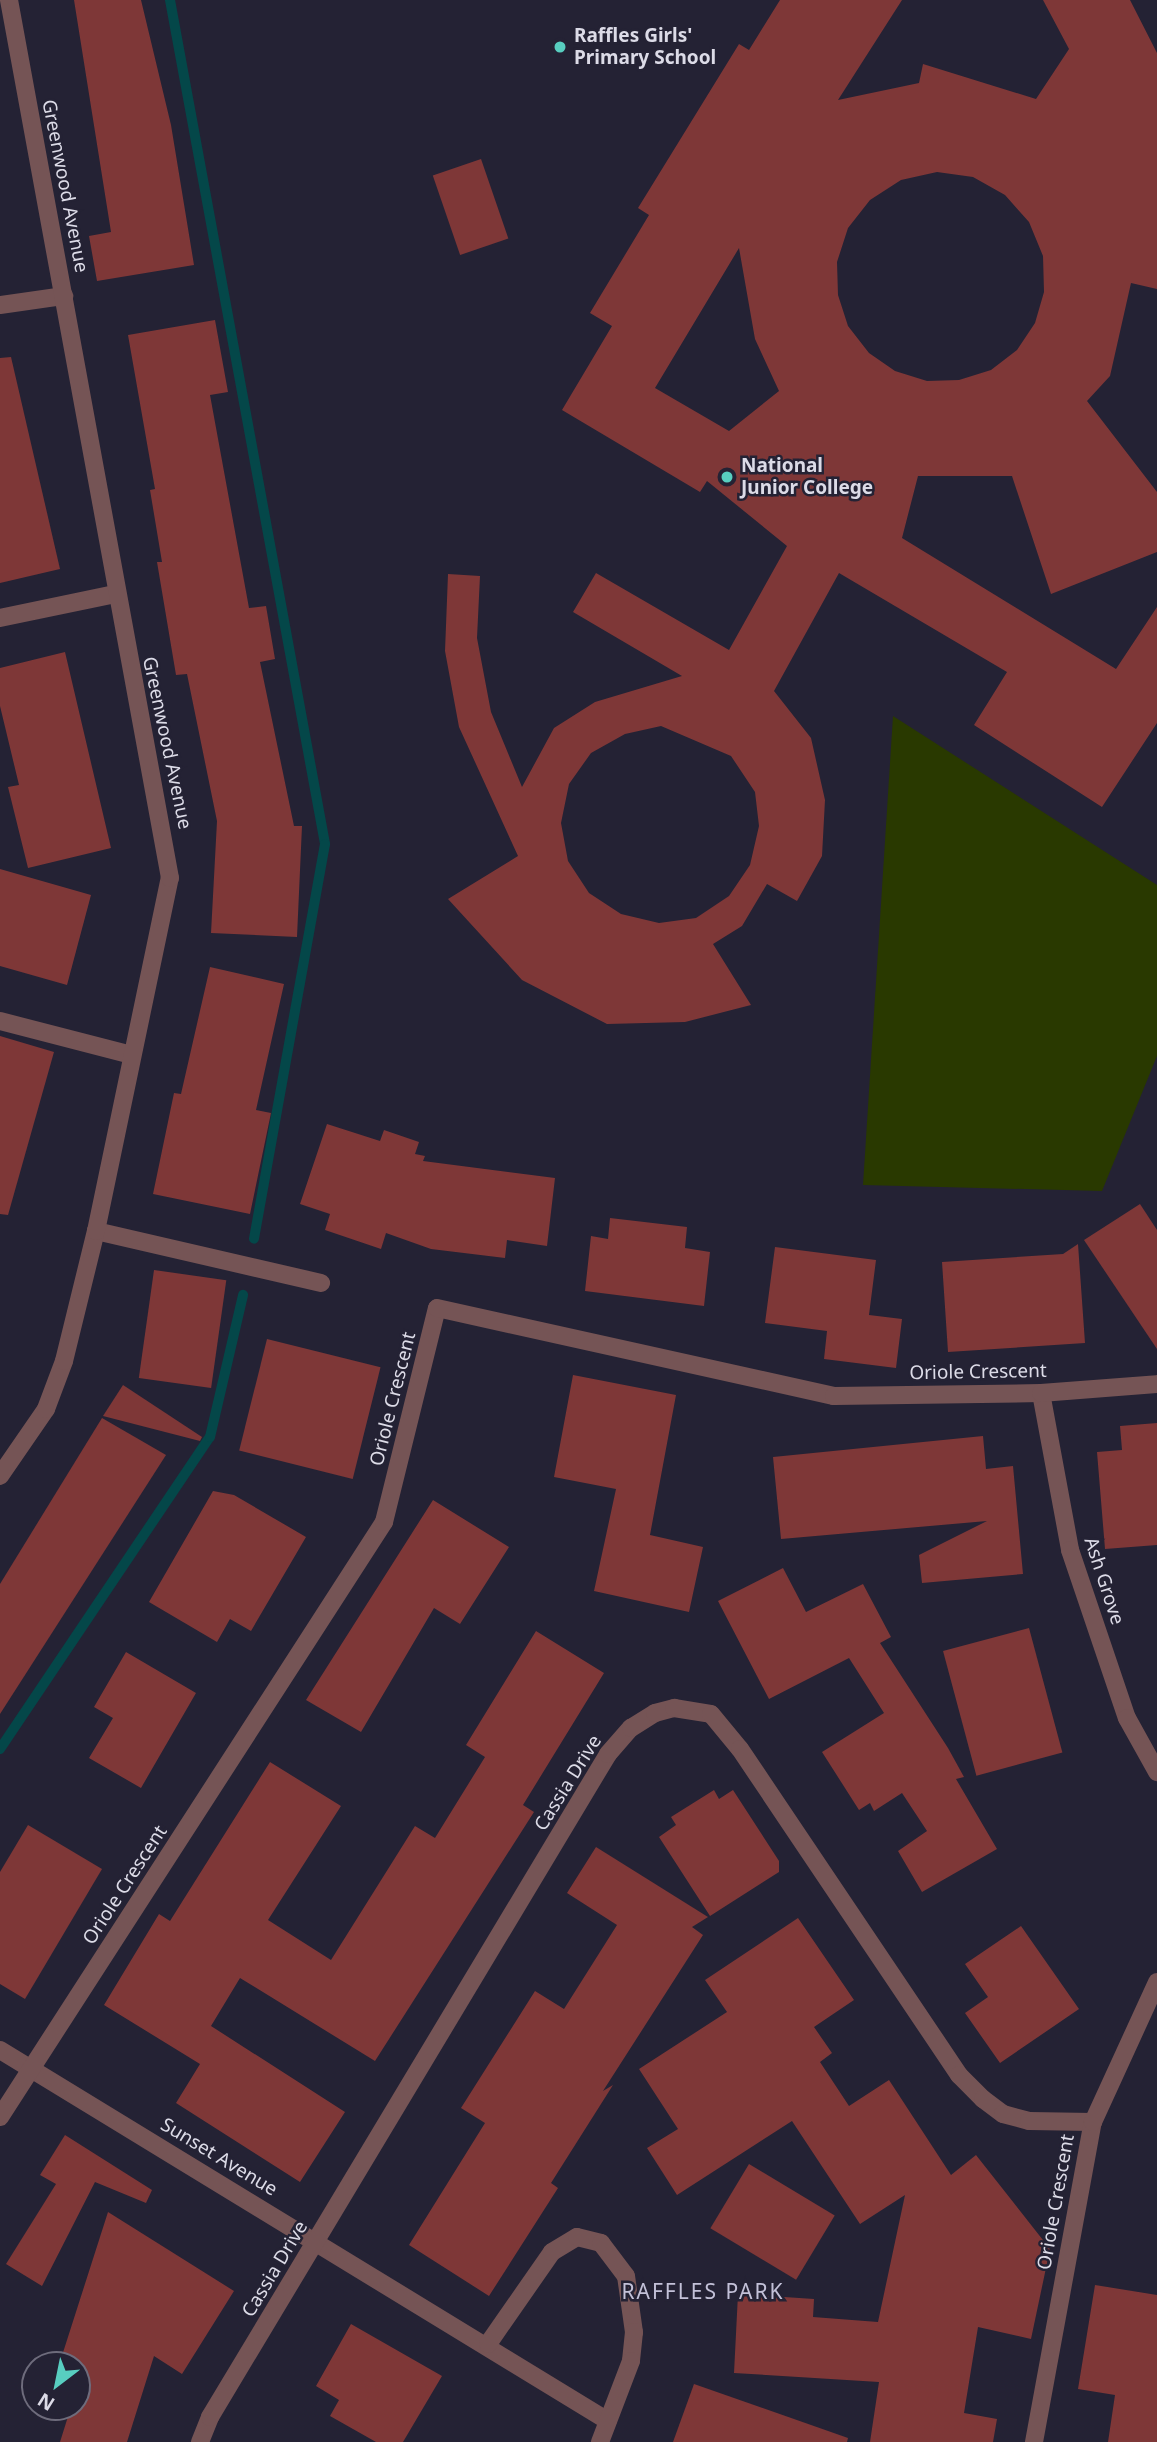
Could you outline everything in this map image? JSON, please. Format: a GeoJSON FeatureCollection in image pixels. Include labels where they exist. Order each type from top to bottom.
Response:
{"type":"FeatureCollection","features":[{"type":"Feature","properties":{"kind":"street","name":"Greenwood Avenue"},"geometry":{"type":"LineString","coordinates":[[2,1470],[56,1386],[96,1231],[170,878],[167,846],[115,594],[64,296],[9,0]]}},
{"type":"Feature","properties":{"kind":"street"},"geometry":{"type":"LineString","coordinates":[[0,304],[64,296]]}},
{"type":"Feature","properties":{"kind":"street"},"geometry":{"type":"LineString","coordinates":[[0,618],[115,594]]}},
{"type":"Feature","properties":{"kind":"street"},"geometry":{"type":"LineString","coordinates":[[0,1021],[131,1055]]}},
{"type":"Feature","properties":{"kind":"street"},"geometry":{"type":"LineString","coordinates":[[96,1231],[321,1283]]}},
{"type":"Feature","properties":{"kind":"street","name":"Oriole Crescent"},"geometry":{"type":"LineString","coordinates":[[0,2117],[384,1522],[437,1308],[834,1396],[1041,1393],[1157,1384]]}},
{"type":"Feature","properties":{"kind":"street","name":"Ash Grove"},"geometry":{"type":"LineString","coordinates":[[1041,1393],[1069,1550],[1127,1718],[1157,1772]]}},
{"type":"Feature","properties":{"kind":"street","name":"Cassia Drive"},"geometry":{"type":"LineString","coordinates":[[200,2442],[210,2417],[608,1754],[631,1728],[674,1708],[711,1714],[740,1749],[959,2076],[1003,2114],[1029,2121],[1093,2122]]}},
{"type":"Feature","properties":{"kind":"street","name":"Oriole Crescent"},"geometry":{"type":"LineString","coordinates":[[1034,2442],[1093,2122],[1157,1982]]}},
{"type":"Feature","properties":{"kind":"street","name":"Sunset Avenue"},"geometry":{"type":"LineString","coordinates":[[0,2050],[488,2344],[608,2421]]}},
{"type":"Feature","properties":{"kind":"street"},"geometry":{"type":"LineString","coordinates":[[488,2344],[552,2252],[577,2237],[601,2243],[626,2276],[634,2332],[631,2361],[600,2442]]}},
{"type":"Feature","properties":{"kind":"green space"},"geometry":{"type":"Polygon","coordinates":[[[893,716],[1157,885],[1157,1056],[1102,1191],[863,1185],[893,716]]]}},
{"type":"Feature","properties":{"kind":"building"},"geometry":{"type":"Polygon","coordinates":[[[74,0],[141,0],[171,125],[194,265],[97,281],[89,236],[111,232],[74,0]]]}},
{"type":"Feature","properties":{"kind":"building"},"geometry":{"type":"Polygon","coordinates":[[[780,0],[902,0],[838,100],[919,83],[923,64],[1036,99],[1069,49],[1043,0],[1130,0],[1157,53],[1157,289],[1131,283],[1110,376],[1087,401],[1157,492],[1157,552],[1051,594],[1012,476],[918,476],[902,538],[1116,669],[1157,607],[1157,723],[1102,807],[974,725],[1007,672],[839,573],[774,691],[811,738],[825,800],[822,856],[797,901],[767,884],[742,926],[713,944],[751,1005],[685,1022],[607,1024],[522,980],[448,899],[518,856],[459,727],[445,651],[448,574],[480,576],[477,638],[491,712],[522,787],[554,728],[595,702],[682,676],[573,612],[596,573],[729,650],[787,546],[707,481],[700,492],[562,410],[612,326],[590,313],[649,215],[638,208],[739,44],[749,50],[780,0]],[[937,172],[901,180],[870,200],[848,228],[837,262],[838,295],[848,326],[869,353],[895,371],[927,381],[959,380],[991,370],[1017,350],[1035,323],[1044,292],[1043,256],[1029,222],[1005,195],[973,177],[937,172]],[[739,248],[655,388],[729,431],[779,391],[755,339],[739,248]],[[661,726],[625,734],[591,753],[569,784],[561,823],[568,861],[589,893],[621,914],[659,923],[696,918],[729,896],[750,865],[759,826],[755,792],[731,756],[661,726]]]}},
{"type":"Feature","properties":{"kind":"building"},"geometry":{"type":"Polygon","coordinates":[[[481,159],[508,238],[460,255],[433,176],[481,159]]]}},
{"type":"Feature","properties":{"kind":"building"},"geometry":{"type":"Polygon","coordinates":[[[215,320],[228,392],[210,395],[249,608],[266,606],[275,659],[260,662],[294,826],[302,826],[297,937],[211,933],[217,821],[187,674],[176,675],[157,562],[162,562],[150,490],[155,489],[128,335],[215,320]]]}},
{"type":"Feature","properties":{"kind":"building"},"geometry":{"type":"Polygon","coordinates":[[[11,357],[60,569],[0,583],[0,358],[11,357]]]}},
{"type":"Feature","properties":{"kind":"building"},"geometry":{"type":"Polygon","coordinates":[[[65,652],[111,848],[28,868],[8,787],[19,785],[0,706],[0,668],[65,652]]]}},
{"type":"Feature","properties":{"kind":"building"},"geometry":{"type":"Polygon","coordinates":[[[0,869],[91,895],[67,985],[0,966],[0,869]]]}},
{"type":"Feature","properties":{"kind":"building"},"geometry":{"type":"Polygon","coordinates":[[[210,967],[284,984],[256,1110],[271,1113],[250,1214],[153,1194],[174,1093],[181,1094],[210,967]]]}},
{"type":"Feature","properties":{"kind":"building"},"geometry":{"type":"Polygon","coordinates":[[[0,1036],[54,1052],[8,1215],[0,1214],[0,1036]]]}},
{"type":"Feature","properties":{"kind":"building"},"geometry":{"type":"Polygon","coordinates":[[[327,1124],[380,1141],[384,1130],[419,1142],[415,1154],[425,1156],[423,1161],[555,1178],[547,1246],[507,1240],[505,1258],[431,1249],[386,1233],[381,1249],[325,1230],[330,1214],[300,1204],[327,1124]]]}},
{"type":"Feature","properties":{"kind":"building"},"geometry":{"type":"Polygon","coordinates":[[[1140,1204],[1157,1230],[1157,1349],[1084,1240],[1140,1204]]]}},
{"type":"Feature","properties":{"kind":"building"},"geometry":{"type":"Polygon","coordinates":[[[610,1218],[687,1227],[685,1248],[710,1252],[704,1306],[585,1291],[591,1236],[608,1239],[610,1218]]]}},
{"type":"Feature","properties":{"kind":"building"},"geometry":{"type":"Polygon","coordinates":[[[1078,1244],[1085,1343],[948,1352],[942,1262],[1063,1254],[1078,1244]]]}},
{"type":"Feature","properties":{"kind":"building"},"geometry":{"type":"Polygon","coordinates":[[[775,1247],[876,1260],[869,1315],[902,1319],[896,1368],[824,1359],[827,1331],[765,1323],[775,1247]]]}},
{"type":"Feature","properties":{"kind":"building"},"geometry":{"type":"Polygon","coordinates":[[[154,1270],[226,1280],[211,1388],[139,1378],[154,1270]]]}},
{"type":"Feature","properties":{"kind":"building"},"geometry":{"type":"Polygon","coordinates":[[[267,1339],[381,1367],[353,1479],[239,1451],[267,1339]]]}},
{"type":"Feature","properties":{"kind":"building"},"geometry":{"type":"Polygon","coordinates":[[[573,1375],[676,1395],[650,1535],[703,1547],[689,1612],[594,1591],[616,1489],[554,1477],[573,1375]]]}},
{"type":"Feature","properties":{"kind":"building"},"geometry":{"type":"Polygon","coordinates":[[[123,1385],[202,1437],[200,1441],[103,1416],[123,1385]]]}},
{"type":"Feature","properties":{"kind":"building"},"geometry":{"type":"Polygon","coordinates":[[[102,1418],[166,1455],[0,1714],[0,1584],[102,1418]]]}},
{"type":"Feature","properties":{"kind":"building"},"geometry":{"type":"Polygon","coordinates":[[[1157,1423],[1157,1545],[1105,1549],[1097,1452],[1122,1450],[1120,1426],[1157,1423]]]}},
{"type":"Feature","properties":{"kind":"building"},"geometry":{"type":"Polygon","coordinates":[[[983,1436],[986,1469],[1013,1466],[1023,1574],[922,1583],[919,1555],[987,1521],[781,1539],[773,1457],[983,1436]]]}},
{"type":"Feature","properties":{"kind":"building"},"geometry":{"type":"Polygon","coordinates":[[[213,1491],[234,1495],[306,1537],[251,1631],[230,1619],[217,1642],[149,1602],[213,1491]]]}},
{"type":"Feature","properties":{"kind":"building"},"geometry":{"type":"Polygon","coordinates":[[[433,1500],[509,1547],[460,1624],[434,1608],[361,1732],[306,1700],[433,1500]]]}},
{"type":"Feature","properties":{"kind":"building"},"geometry":{"type":"Polygon","coordinates":[[[783,1568],[806,1612],[863,1584],[891,1637],[880,1643],[948,1748],[964,1777],[956,1779],[997,1849],[922,1892],[898,1851],[927,1831],[902,1793],[874,1811],[870,1803],[859,1810],[822,1752],[884,1713],[849,1658],[769,1699],[718,1601],[783,1568]]]}},
{"type":"Feature","properties":{"kind":"building"},"geometry":{"type":"Polygon","coordinates":[[[1029,1628],[1062,1753],[976,1776],[943,1651],[1029,1628]]]}},
{"type":"Feature","properties":{"kind":"building"},"geometry":{"type":"Polygon","coordinates":[[[536,1631],[604,1673],[523,1805],[534,1812],[375,2061],[240,1978],[211,2026],[345,2112],[300,2182],[176,2103],[200,2064],[104,2005],[159,1914],[170,1921],[270,1762],[341,1806],[268,1920],[331,1960],[415,1826],[435,1838],[485,1757],[466,1745],[536,1631]]]}},
{"type":"Feature","properties":{"kind":"building"},"geometry":{"type":"Polygon","coordinates":[[[126,1652],[196,1693],[141,1788],[89,1758],[113,1718],[94,1707],[126,1652]]]}},
{"type":"Feature","properties":{"kind":"building"},"geometry":{"type":"Polygon","coordinates":[[[714,1790],[719,1799],[733,1790],[779,1861],[779,1872],[710,1916],[659,1837],[676,1825],[671,1817],[714,1790]]]}},
{"type":"Feature","properties":{"kind":"building"},"geometry":{"type":"Polygon","coordinates":[[[28,1825],[102,1869],[25,1999],[0,1984],[0,1872],[28,1825]]]}},
{"type":"Feature","properties":{"kind":"building"},"geometry":{"type":"Polygon","coordinates":[[[596,1847],[708,1917],[692,1927],[703,1935],[603,2091],[613,2085],[551,2183],[558,2188],[489,2296],[409,2245],[485,2123],[461,2108],[535,1991],[564,2009],[617,1925],[567,1893],[596,1847]]]}},
{"type":"Feature","properties":{"kind":"building"},"geometry":{"type":"Polygon","coordinates":[[[798,1918],[854,2000],[814,2027],[832,2053],[820,2062],[849,2106],[889,2080],[951,2175],[976,2155],[1050,2249],[1031,2339],[978,2327],[964,2413],[997,2419],[993,2442],[870,2442],[879,2382],[734,2373],[738,2294],[814,2299],[813,2317],[878,2322],[905,2195],[860,2224],[792,2121],[677,2195],[647,2148],[678,2129],[639,2069],[727,2012],[705,1980],[798,1918]]]}},
{"type":"Feature","properties":{"kind":"building"},"geometry":{"type":"Polygon","coordinates":[[[1021,1926],[1079,2009],[1000,2063],[965,2013],[988,1997],[965,1964],[1021,1926]]]}},
{"type":"Feature","properties":{"kind":"building"},"geometry":{"type":"Polygon","coordinates":[[[65,2135],[152,2190],[146,2203],[95,2182],[42,2286],[6,2264],[56,2184],[40,2175],[65,2135]]]}},
{"type":"Feature","properties":{"kind":"building"},"geometry":{"type":"Polygon","coordinates":[[[749,2164],[835,2216],[796,2280],[710,2228],[749,2164]]]}},
{"type":"Feature","properties":{"kind":"building"},"geometry":{"type":"Polygon","coordinates":[[[108,2212],[234,2291],[182,2374],[154,2356],[127,2442],[60,2442],[67,2421],[91,2421],[91,2351],[63,2351],[108,2212]]]}},
{"type":"Feature","properties":{"kind":"building"},"geometry":{"type":"Polygon","coordinates":[[[1095,2285],[1157,2295],[1157,2442],[1108,2442],[1115,2395],[1078,2389],[1095,2285]]]}},
{"type":"Feature","properties":{"kind":"building"},"geometry":{"type":"Polygon","coordinates":[[[351,2324],[442,2376],[403,2442],[376,2442],[330,2416],[339,2400],[316,2386],[351,2324]]]}},
{"type":"Feature","properties":{"kind":"building"},"geometry":{"type":"Polygon","coordinates":[[[694,2384],[848,2438],[847,2442],[673,2442],[694,2384]]]}},
{"type":"Feature","properties":{"kind":"waterway"},"geometry":{"type":"LineString","coordinates":[[170,0],[325,844],[254,1239]]}},
{"type":"Feature","properties":{"kind":"waterway"},"geometry":{"type":"LineString","coordinates":[[0,1749],[210,1437],[243,1295]]}},
{"type":"Feature","properties":{"kind":"place","name":"Raffles Girls' Primary School"},"geometry":{"type":"Point","coordinates":[560,47]}},
{"type":"Feature","properties":{"kind":"place","name":"National Junior College"},"geometry":{"type":"Point","coordinates":[727,477]}},
{"type":"Feature","properties":{"kind":"district","name":"RAFFLES PARK"},"geometry":{"type":"Point","coordinates":[703,2291]}}]}
